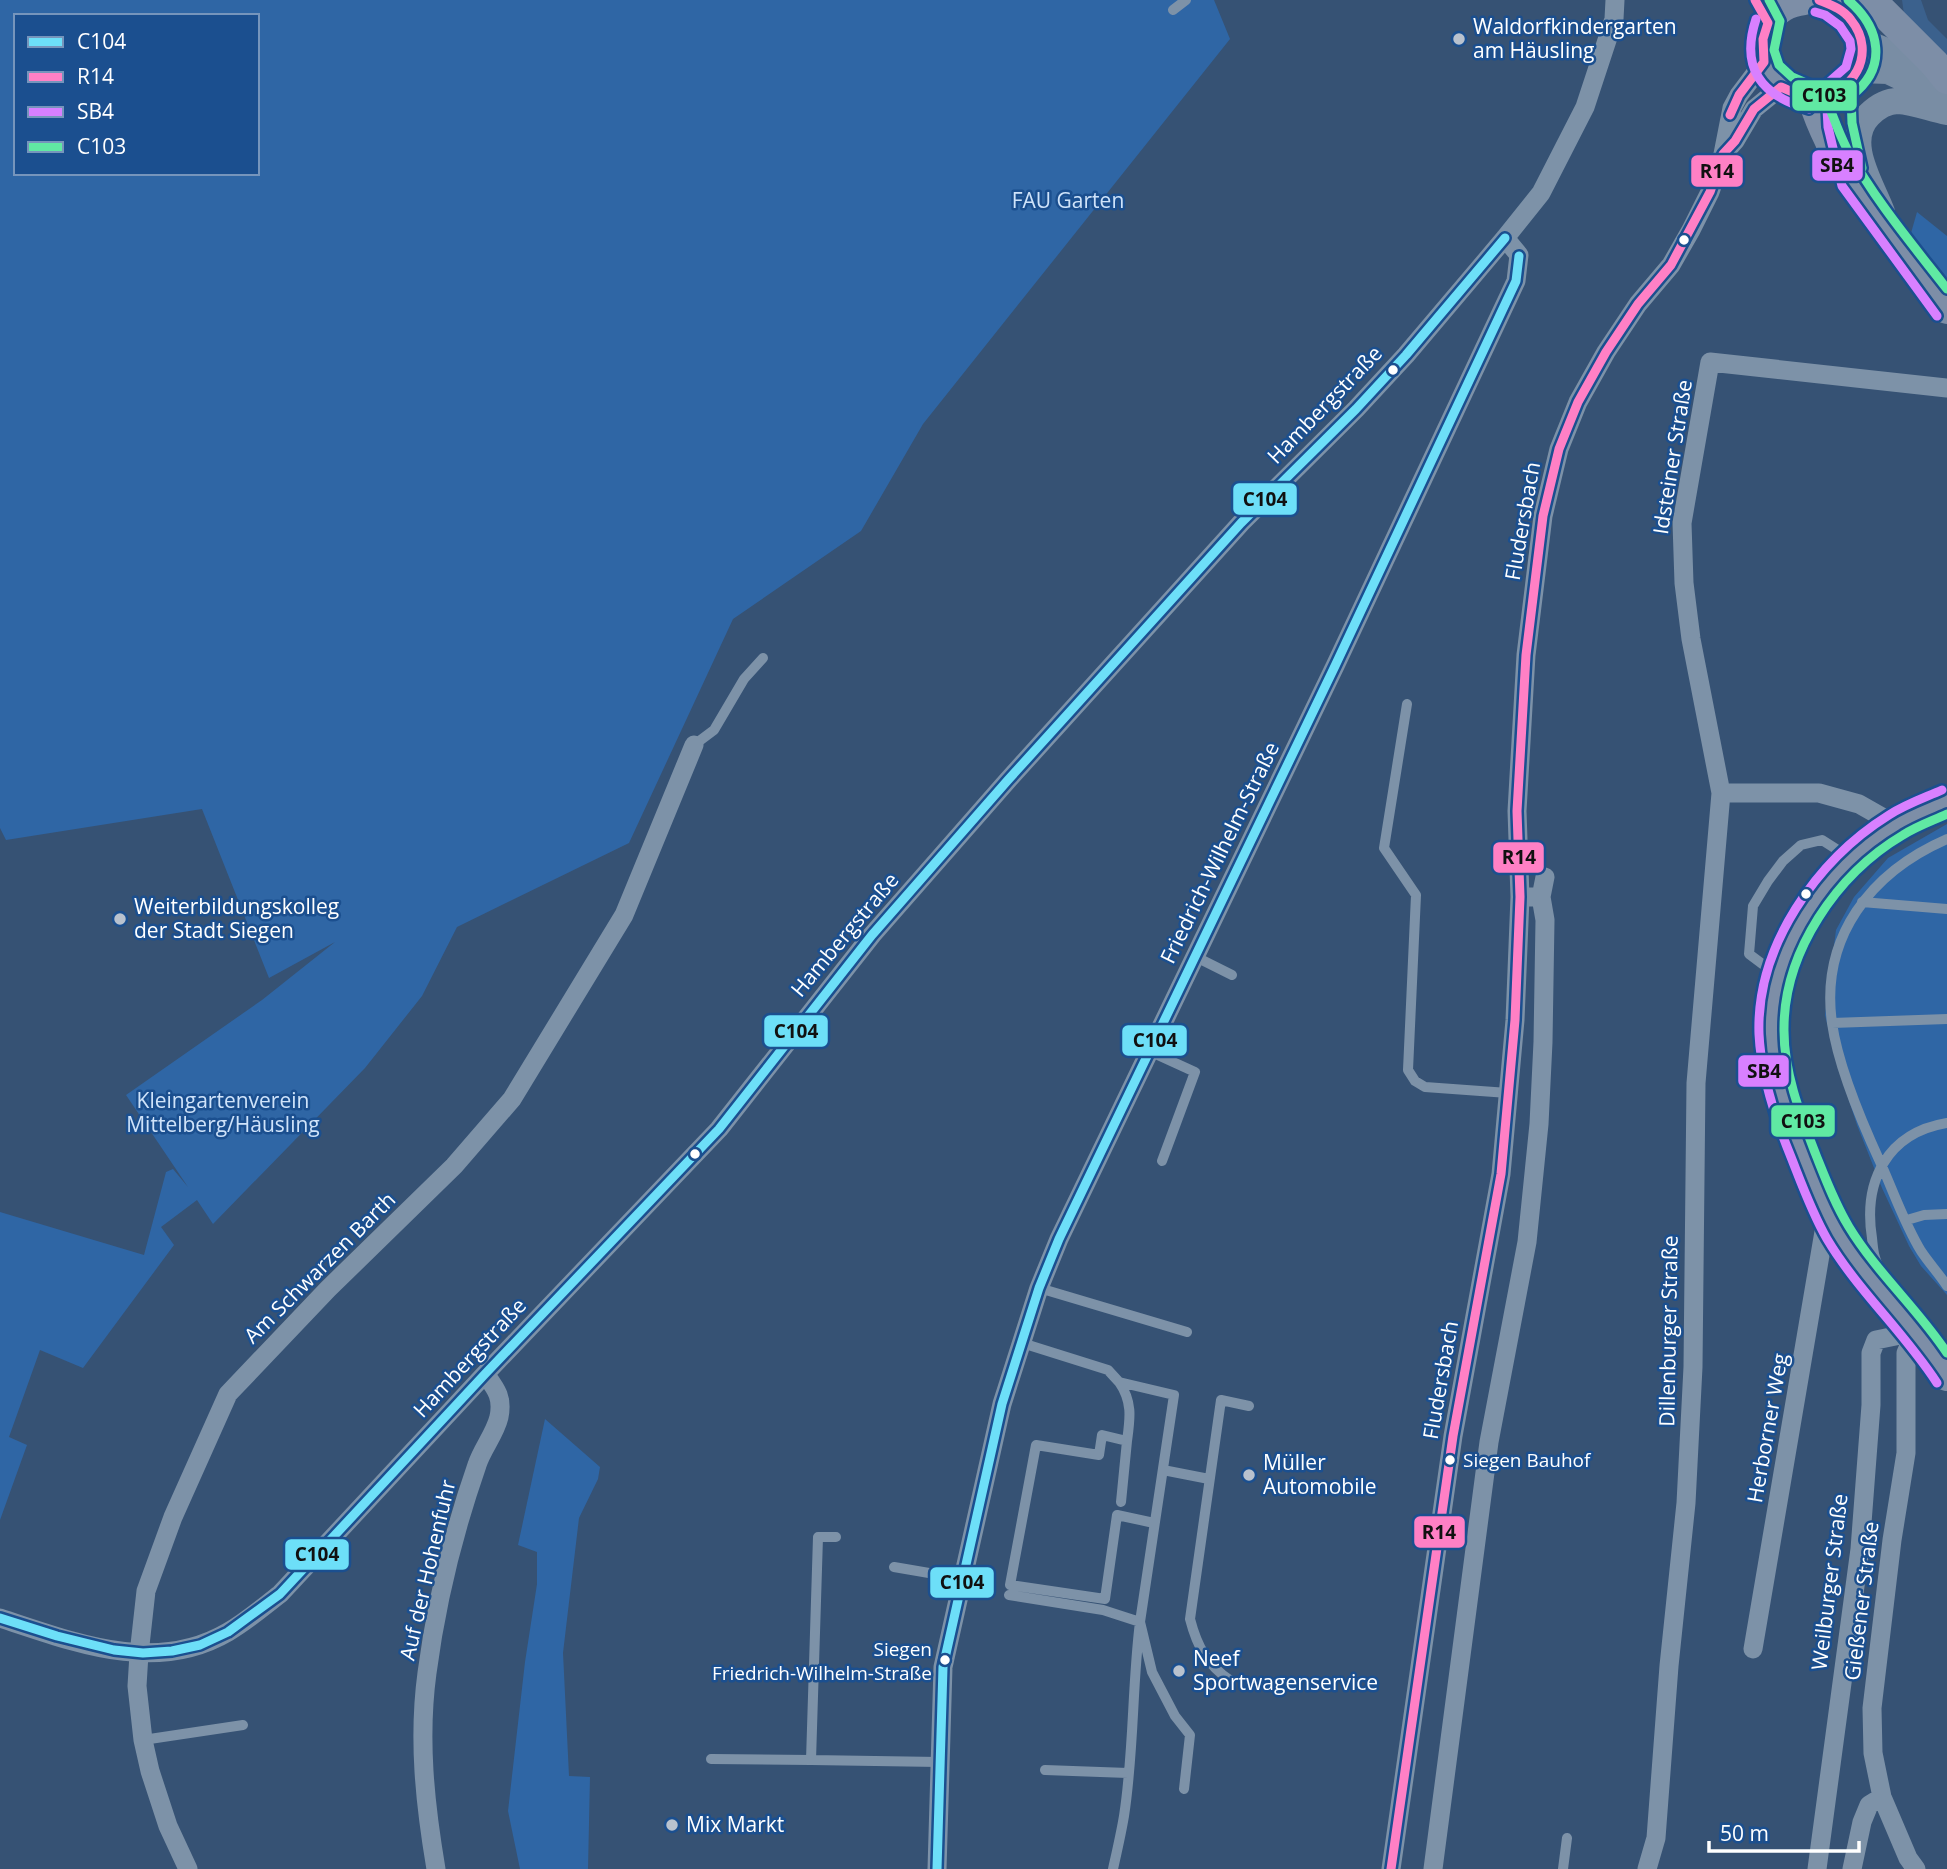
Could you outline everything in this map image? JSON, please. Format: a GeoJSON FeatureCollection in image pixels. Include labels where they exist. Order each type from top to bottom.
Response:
{"type":"FeatureCollection","features":[{"type":"Feature","properties":{"kind":"main road"},"geometry":{"type":"LineString","coordinates":[[1819,0],[1833,3],[1858,27],[1863,56],[1836,86],[1822,130],[1853,181],[1947,309]]}},
{"type":"Feature","properties":{"kind":"main road"},"geometry":{"type":"LineString","coordinates":[[1871,0],[1947,79]]}},
{"type":"Feature","properties":{"kind":"main road"},"geometry":{"type":"LineString","coordinates":[[1778,6],[1763,39],[1765,62],[1772,78],[1782,87],[1836,86],[1888,71],[1947,98]]}},
{"type":"Feature","properties":{"kind":"main road"},"geometry":{"type":"LineString","coordinates":[[1862,41],[1906,59],[1947,98]]}},
{"type":"Feature","properties":{"kind":"main road"},"geometry":{"type":"LineString","coordinates":[[1892,236],[1858,151],[1858,130],[1864,120],[1884,103],[1896,101],[1947,112]]}},
{"type":"Feature","properties":{"kind":"main road"},"geometry":{"type":"LineString","coordinates":[[1947,801],[1896,825],[1854,856],[1828,882],[1807,912],[1791,944],[1780,976],[1772,1016],[1773,1055],[1792,1127],[1827,1214],[1880,1290],[1947,1376]]}},
{"type":"Feature","properties":{"kind":"street"},"geometry":{"type":"LineString","coordinates":[[1505,238],[1541,193],[1575,127],[1614,19],[1615,0]]}},
{"type":"Feature","properties":{"kind":"street","name":"Fludersbach"},"geometry":{"type":"LineString","coordinates":[[1391,1869],[1453,1436],[1501,1174],[1515,1020],[1520,897],[1517,811],[1526,655],[1543,516],[1559,450],[1578,402],[1606,352],[1638,304],[1671,265],[1691,230],[1710,192],[1723,154],[1732,108],[1739,94],[1765,62]]}},
{"type":"Feature","properties":{"kind":"street","name":"Fludersbach"},"geometry":{"type":"LineString","coordinates":[[1723,154],[1735,141],[1754,108],[1782,87]]}},
{"type":"Feature","properties":{"kind":"street","name":"Friedrich-Wilhelm-Straße"},"geometry":{"type":"LineString","coordinates":[[937,1869],[943,1667],[965,1579],[992,1443],[1039,1288],[1059,1239],[1196,957],[1516,281],[1519,255],[1505,238]]}},
{"type":"Feature","properties":{"kind":"street","name":"Hambergstraße"},"geometry":{"type":"LineString","coordinates":[[0,1618],[87,1646],[139,1654],[162,1653],[194,1647],[227,1633],[280,1594],[719,1129],[872,935],[1008,780],[1241,523],[1356,409],[1406,355],[1505,238]]}},
{"type":"Feature","properties":{"kind":"street","name":"Idsteiner Straße"},"geometry":{"type":"LineString","coordinates":[[1721,793],[1691,639],[1684,583],[1682,523],[1710,362],[1947,388]]}},
{"type":"Feature","properties":{"kind":"street","name":"Am Schwarzen Barth"},"geometry":{"type":"LineString","coordinates":[[188,1869],[159,1802],[143,1740],[137,1686],[139,1654],[146,1591],[173,1517],[228,1394],[328,1289],[454,1166],[512,1099],[624,915],[694,745]]}},
{"type":"Feature","properties":{"kind":"street"},"geometry":{"type":"LineString","coordinates":[[1721,793],[1819,793],[1859,804],[1896,825]]}},
{"type":"Feature","properties":{"kind":"street","name":"Dillenburger Straße"},"geometry":{"type":"LineString","coordinates":[[1647,1869],[1656,1838],[1669,1666],[1686,1503],[1693,1367],[1696,1083],[1721,793]]}},
{"type":"Feature","properties":{"kind":"street"},"geometry":{"type":"LineString","coordinates":[[1433,1869],[1489,1443],[1527,1242],[1539,1124],[1545,920],[1541,897],[1545,877]]}},
{"type":"Feature","properties":{"kind":"street"},"geometry":{"type":"LineString","coordinates":[[1520,897],[1541,897]]}},
{"type":"Feature","properties":{"kind":"street","name":"Herborner Weg"},"geometry":{"type":"LineString","coordinates":[[1753,1648],[1827,1214]]}},
{"type":"Feature","properties":{"kind":"street","name":"Gießener Straße"},"geometry":{"type":"LineString","coordinates":[[1915,1332],[1906,1353],[1906,1454],[1892,1540],[1872,1708],[1873,1753],[1882,1797],[1903,1847],[1916,1869]]}},
{"type":"Feature","properties":{"kind":"street","name":"Weilburger Straße"},"geometry":{"type":"LineString","coordinates":[[1817,1869],[1860,1549],[1871,1405],[1871,1353],[1876,1340],[1915,1332]]}},
{"type":"Feature","properties":{"kind":"street","name":"Auf der Hohenfuhr"},"geometry":{"type":"LineString","coordinates":[[436,1869],[427,1816],[424,1771],[427,1674],[438,1611],[477,1464],[499,1418],[500,1395],[485,1374]]}},
{"type":"Feature","properties":{"kind":"street"},"geometry":{"type":"LineString","coordinates":[[1852,1869],[1862,1822],[1869,1805],[1882,1797]]}},
{"type":"Feature","properties":{"kind":"lane"},"geometry":{"type":"LineString","coordinates":[[1173,10],[1186,0]]}},
{"type":"Feature","properties":{"kind":"lane"},"geometry":{"type":"LineString","coordinates":[[694,745],[714,730],[744,679],[763,658]]}},
{"type":"Feature","properties":{"kind":"lane"},"geometry":{"type":"LineString","coordinates":[[1407,704],[1384,848],[1416,895],[1408,1070],[1415,1081],[1425,1087],[1508,1094]]}},
{"type":"Feature","properties":{"kind":"lane"},"geometry":{"type":"LineString","coordinates":[[1947,839],[1911,859],[1872,890],[1862,902],[1852,916],[1839,946],[1832,978],[1832,1023],[1863,1125],[1921,1251],[1947,1286]]}},
{"type":"Feature","properties":{"kind":"lane"},"geometry":{"type":"LineString","coordinates":[[1780,976],[1749,954],[1754,906],[1768,881],[1783,861],[1801,845],[1822,840],[1844,854],[1854,856]]}},
{"type":"Feature","properties":{"kind":"lane"},"geometry":{"type":"LineString","coordinates":[[1862,902],[1947,909]]}},
{"type":"Feature","properties":{"kind":"lane"},"geometry":{"type":"LineString","coordinates":[[1196,957],[1232,975]]}},
{"type":"Feature","properties":{"kind":"lane"},"geometry":{"type":"LineString","coordinates":[[1832,1023],[1947,1019]]}},
{"type":"Feature","properties":{"kind":"lane"},"geometry":{"type":"LineString","coordinates":[[1149,1051],[1195,1072],[1162,1161]]}},
{"type":"Feature","properties":{"kind":"lane"},"geometry":{"type":"LineString","coordinates":[[1880,1290],[1889,1282],[1875,1262],[1870,1224],[1873,1182],[1895,1148],[1912,1134],[1947,1123]]}},
{"type":"Feature","properties":{"kind":"lane"},"geometry":{"type":"LineString","coordinates":[[1907,1220],[1924,1215],[1947,1214]]}},
{"type":"Feature","properties":{"kind":"lane"},"geometry":{"type":"LineString","coordinates":[[1039,1288],[1188,1332]]}},
{"type":"Feature","properties":{"kind":"lane"},"geometry":{"type":"LineString","coordinates":[[1021,1343],[1108,1370],[1127,1393],[1131,1411],[1121,1503]]}},
{"type":"Feature","properties":{"kind":"lane"},"geometry":{"type":"LineString","coordinates":[[1113,1869],[1124,1816],[1129,1773],[1134,1675],[1140,1622],[1174,1395],[1119,1382]]}},
{"type":"Feature","properties":{"kind":"lane"},"geometry":{"type":"LineString","coordinates":[[1231,1681],[1206,1659],[1195,1639],[1190,1619],[1221,1400],[1249,1406]]}},
{"type":"Feature","properties":{"kind":"lane"},"geometry":{"type":"LineString","coordinates":[[1127,1441],[1102,1435],[1099,1455],[1036,1445],[1010,1585],[1105,1599],[1117,1515],[1154,1522]]}},
{"type":"Feature","properties":{"kind":"lane"},"geometry":{"type":"LineString","coordinates":[[1163,1470],[1209,1479]]}},
{"type":"Feature","properties":{"kind":"lane"},"geometry":{"type":"LineString","coordinates":[[811,1760],[818,1537],[836,1537]]}},
{"type":"Feature","properties":{"kind":"lane"},"geometry":{"type":"LineString","coordinates":[[894,1567],[965,1579]]}},
{"type":"Feature","properties":{"kind":"lane"},"geometry":{"type":"LineString","coordinates":[[1009,1595],[1103,1610],[1140,1622]]}},
{"type":"Feature","properties":{"kind":"lane"},"geometry":{"type":"LineString","coordinates":[[1140,1622],[1152,1672],[1175,1716],[1190,1735],[1184,1789]]}},
{"type":"Feature","properties":{"kind":"lane"},"geometry":{"type":"LineString","coordinates":[[143,1740],[243,1725]]}},
{"type":"Feature","properties":{"kind":"lane"},"geometry":{"type":"LineString","coordinates":[[710,1759],[939,1762]]}},
{"type":"Feature","properties":{"kind":"lane"},"geometry":{"type":"LineString","coordinates":[[1045,1770],[1129,1773]]}},
{"type":"Feature","properties":{"kind":"lane"},"geometry":{"type":"LineString","coordinates":[[1563,1869],[1567,1838]]}},
{"type":"Feature","properties":{"kind":"green space"},"geometry":{"type":"Polygon","coordinates":[[[0,0],[1214,0],[1230,39],[923,424],[861,531],[733,619],[629,843],[457,927],[422,996],[365,1068],[213,1224],[197,1200],[161,1227],[174,1245],[83,1368],[40,1350],[9,1437],[27,1445],[0,1520],[0,1212],[144,1255],[166,1172],[173,1169],[188,1187],[126,1095],[262,1000],[335,942],[269,978],[202,809],[6,840],[0,828],[0,0]]]}},
{"type":"Feature","properties":{"kind":"green space"},"geometry":{"type":"Polygon","coordinates":[[[1917,212],[1947,236],[1947,280],[1911,233],[1917,212]]]}},
{"type":"Feature","properties":{"kind":"green space"},"geometry":{"type":"Polygon","coordinates":[[[1947,824],[1947,1295],[1921,1266],[1882,1188],[1857,1125],[1837,1064],[1825,1015],[1836,930],[1854,897],[1888,858],[1947,824]]]}},
{"type":"Feature","properties":{"kind":"green space"},"geometry":{"type":"Polygon","coordinates":[[[545,1419],[600,1467],[598,1479],[579,1518],[563,1653],[569,1776],[590,1777],[588,1869],[520,1869],[508,1811],[537,1584],[537,1552],[518,1545],[545,1419]]]}},
{"type":"Feature","properties":{"kind":"shaded area"},"geometry":{"type":"Polygon","coordinates":[[[1902,0],[1921,0],[1928,20],[1947,39],[1947,67],[1906,28],[1902,0]]]}},
{"type":"Feature","properties":{"kind":"transit line","name":"R14"},"geometry":{"type":"LineString","coordinates":[[1730,115],[1739,95],[1764,62],[1763,39],[1768,23],[1755,0]]}},
{"type":"Feature","properties":{"kind":"transit line","name":"C103"},"geometry":{"type":"LineString","coordinates":[[1769,0],[1780,21],[1774,50],[1779,65],[1792,77],[1822,90],[1843,142],[1869,186],[1947,289]]}},
{"type":"Feature","properties":{"kind":"transit line","name":"R14"},"geometry":{"type":"LineString","coordinates":[[1391,1869],[1453,1436],[1501,1174],[1515,1020],[1520,897],[1517,811],[1526,655],[1543,516],[1559,449],[1578,402],[1606,352],[1638,304],[1671,265],[1710,192],[1723,154],[1735,141],[1754,109],[1781,87],[1808,97],[1827,95],[1839,90],[1857,71],[1862,46],[1859,33],[1844,13],[1819,0]]}},
{"type":"Feature","properties":{"kind":"transit line","name":"C103"},"geometry":{"type":"LineString","coordinates":[[1848,0],[1868,23],[1876,48],[1871,73],[1851,96],[1852,123],[1862,168]]}},
{"type":"Feature","properties":{"kind":"transit line","name":"SB4"},"geometry":{"type":"LineString","coordinates":[[1815,12],[1825,15],[1840,26],[1850,41],[1851,49],[1846,67],[1829,82],[1826,89],[1828,127],[1842,186],[1937,316]]}},
{"type":"Feature","properties":{"kind":"transit line","name":"SB4"},"geometry":{"type":"LineString","coordinates":[[1756,19],[1751,52],[1758,78],[1778,96],[1809,109]]}},
{"type":"Feature","properties":{"kind":"transit line","name":"C104"},"geometry":{"type":"LineString","coordinates":[[0,1618],[114,1650],[143,1653],[172,1651],[200,1645],[228,1632],[280,1594],[719,1129],[872,935],[1008,780],[1241,523],[1356,409],[1406,355],[1505,238]]}},
{"type":"Feature","properties":{"kind":"transit line","name":"C104"},"geometry":{"type":"LineString","coordinates":[[937,1869],[943,1667],[1002,1404],[1039,1288],[1059,1239],[1335,666],[1516,281],[1519,256]]}},
{"type":"Feature","properties":{"kind":"transit line","name":"SB4"},"geometry":{"type":"LineString","coordinates":[[1937,1383],[1827,1239],[1803,1188],[1774,1112],[1759,1034],[1761,1001],[1768,969],[1796,908],[1815,881],[1863,834],[1895,811],[1942,790]]}},
{"type":"Feature","properties":{"kind":"transit line","name":"C103"},"geometry":{"type":"LineString","coordinates":[[1947,814],[1908,832],[1879,851],[1836,893],[1818,918],[1793,973],[1786,1001],[1784,1031],[1794,1094],[1839,1210],[1872,1260],[1947,1353]]}},
{"type":"Feature","properties":{"kind":"place","name":"Waldorfkindergarten am Häusling"},"geometry":{"type":"Point","coordinates":[1459,39]}},
{"type":"Feature","properties":{"kind":"place","name":"Weiterbildungskolleg der Stadt Siegen"},"geometry":{"type":"Point","coordinates":[120,919]}},
{"type":"Feature","properties":{"kind":"place","name":"Siegen Bauhof"},"geometry":{"type":"Point","coordinates":[1450,1460]}},
{"type":"Feature","properties":{"kind":"place","name":"Müller Automobile"},"geometry":{"type":"Point","coordinates":[1249,1475]}},
{"type":"Feature","properties":{"kind":"place","name":"Siegen Friedrich-Wilhelm-Straße"},"geometry":{"type":"Point","coordinates":[945,1660]}},
{"type":"Feature","properties":{"kind":"place","name":"Neef Sportwagenservice"},"geometry":{"type":"Point","coordinates":[1179,1671]}},
{"type":"Feature","properties":{"kind":"place","name":"Mix Markt"},"geometry":{"type":"Point","coordinates":[672,1825]}},
{"type":"Feature","properties":{"kind":"park label","name":"FAU Garten"},"geometry":{"type":"Point","coordinates":[1068,201]}},
{"type":"Feature","properties":{"kind":"park label","name":"Kleingartenverein Mittelberg/Häusling"},"geometry":{"type":"Point","coordinates":[223,1113]}}]}
